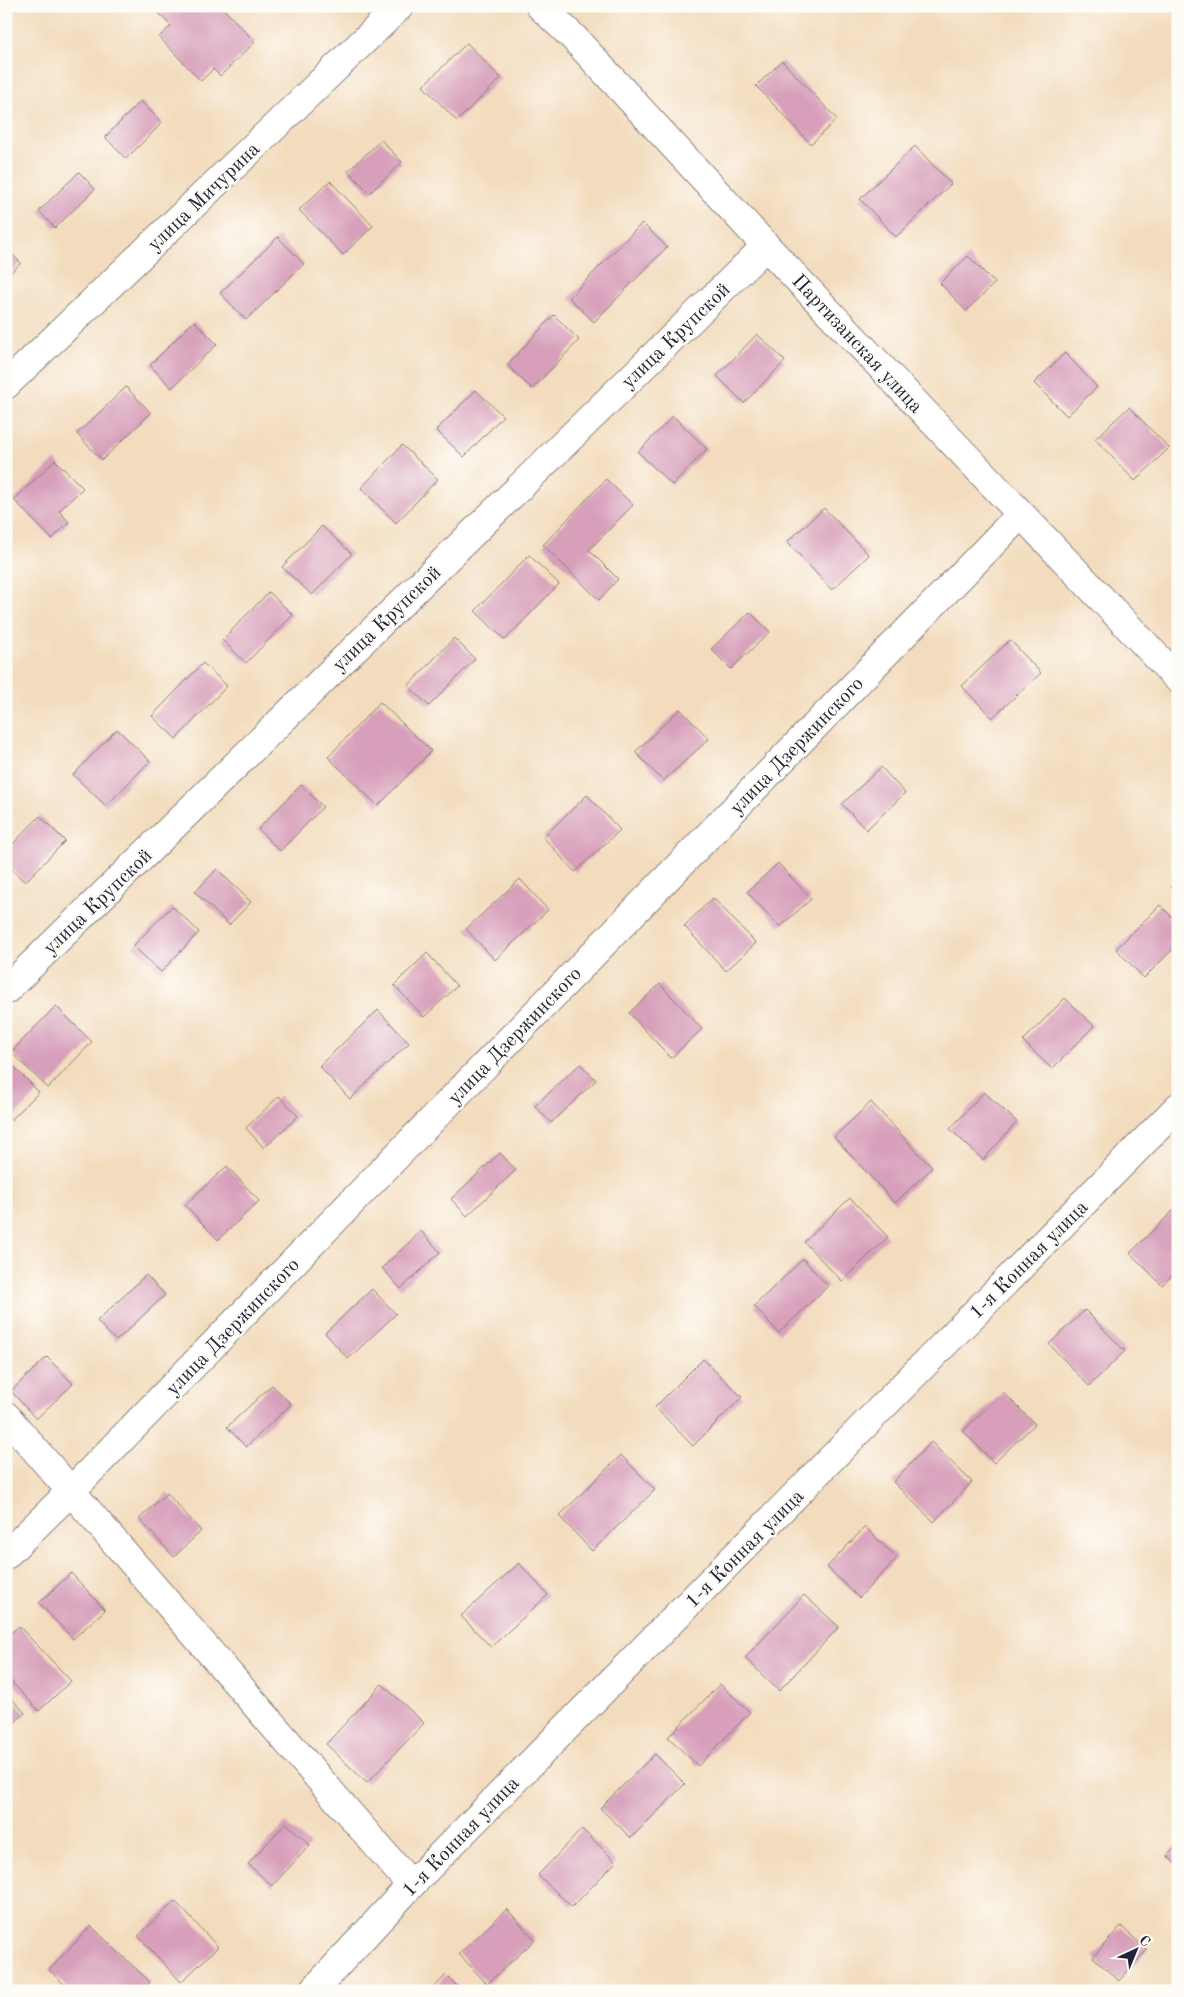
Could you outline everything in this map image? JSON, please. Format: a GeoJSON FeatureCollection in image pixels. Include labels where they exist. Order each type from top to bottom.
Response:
{"type":"FeatureCollection","features":[{"type":"Feature","properties":{"kind":"street","name":"улица Мичурина"},"geometry":{"type":"LineString","coordinates":[[6,386],[400,6]]}},
{"type":"Feature","properties":{"kind":"street","name":"Партизанская улица"},"geometry":{"type":"LineString","coordinates":[[540,6],[574,38],[766,246],[1178,679]]}},
{"type":"Feature","properties":{"kind":"street","name":"улица Крупской"},"geometry":{"type":"LineString","coordinates":[[6,990],[766,246]]}},
{"type":"Feature","properties":{"kind":"street","name":"улица Дзержинского"},"geometry":{"type":"LineString","coordinates":[[6,1554],[71,1491],[1020,515]]}},
{"type":"Feature","properties":{"kind":"street","name":"1-я Конная улица"},"geometry":{"type":"LineString","coordinates":[[312,1991],[411,1886],[1178,1107]]}},
{"type":"Feature","properties":{"kind":"street"},"geometry":{"type":"LineString","coordinates":[[6,1416],[411,1886]]}},
{"type":"Feature","properties":{"kind":"building"},"geometry":{"type":"Polygon","coordinates":[[[162,6],[221,6],[255,42],[220,76],[213,69],[201,81],[159,37],[171,26],[157,11],[162,6]]]}},
{"type":"Feature","properties":{"kind":"building"},"geometry":{"type":"Polygon","coordinates":[[[467,43],[501,78],[457,121],[423,86],[467,43]]]}},
{"type":"Feature","properties":{"kind":"building"},"geometry":{"type":"Polygon","coordinates":[[[782,61],[837,119],[811,144],[756,86],[782,61]]]}},
{"type":"Feature","properties":{"kind":"building"},"geometry":{"type":"Polygon","coordinates":[[[141,101],[162,123],[126,159],[105,137],[141,101]]]}},
{"type":"Feature","properties":{"kind":"building"},"geometry":{"type":"Polygon","coordinates":[[[381,140],[402,162],[370,193],[348,171],[381,140]]]}},
{"type":"Feature","properties":{"kind":"building"},"geometry":{"type":"Polygon","coordinates":[[[915,146],[951,184],[896,237],[860,199],[915,146]]]}},
{"type":"Feature","properties":{"kind":"building"},"geometry":{"type":"Polygon","coordinates":[[[79,172],[95,189],[55,228],[39,211],[79,172]]]}},
{"type":"Feature","properties":{"kind":"building"},"geometry":{"type":"Polygon","coordinates":[[[330,181],[373,226],[343,255],[299,210],[330,181]]]}},
{"type":"Feature","properties":{"kind":"building"},"geometry":{"type":"Polygon","coordinates":[[[642,223],[667,247],[594,322],[569,298],[642,223]]]}},
{"type":"Feature","properties":{"kind":"building"},"geometry":{"type":"Polygon","coordinates":[[[278,237],[304,264],[246,320],[220,293],[278,237]]]}},
{"type":"Feature","properties":{"kind":"building"},"geometry":{"type":"Polygon","coordinates":[[[6,249],[21,263],[6,277],[6,249]]]}},
{"type":"Feature","properties":{"kind":"building"},"geometry":{"type":"Polygon","coordinates":[[[968,256],[995,283],[966,311],[940,283],[968,256]]]}},
{"type":"Feature","properties":{"kind":"building"},"geometry":{"type":"Polygon","coordinates":[[[554,315],[579,340],[532,389],[507,365],[554,315]]]}},
{"type":"Feature","properties":{"kind":"building"},"geometry":{"type":"Polygon","coordinates":[[[194,321],[217,344],[172,388],[150,365],[194,321]]]}},
{"type":"Feature","properties":{"kind":"building"},"geometry":{"type":"Polygon","coordinates":[[[757,334],[785,361],[744,403],[717,376],[757,334]]]}},
{"type":"Feature","properties":{"kind":"building"},"geometry":{"type":"Polygon","coordinates":[[[1065,353],[1097,387],[1067,416],[1034,383],[1065,353]]]}},
{"type":"Feature","properties":{"kind":"building"},"geometry":{"type":"Polygon","coordinates":[[[126,387],[151,413],[102,460],[77,434],[126,387]]]}},
{"type":"Feature","properties":{"kind":"building"},"geometry":{"type":"Polygon","coordinates":[[[476,390],[503,416],[464,457],[436,430],[476,390]]]}},
{"type":"Feature","properties":{"kind":"building"},"geometry":{"type":"Polygon","coordinates":[[[1129,407],[1169,448],[1135,481],[1095,439],[1129,407]]]}},
{"type":"Feature","properties":{"kind":"building"},"geometry":{"type":"Polygon","coordinates":[[[673,416],[707,449],[672,485],[638,452],[673,416]]]}},
{"type":"Feature","properties":{"kind":"building"},"geometry":{"type":"Polygon","coordinates":[[[402,445],[438,479],[396,523],[361,488],[402,445]]]}},
{"type":"Feature","properties":{"kind":"building"},"geometry":{"type":"Polygon","coordinates":[[[55,460],[83,488],[59,511],[69,522],[52,539],[14,500],[55,460]]]}},
{"type":"Feature","properties":{"kind":"building"},"geometry":{"type":"Polygon","coordinates":[[[606,479],[633,505],[589,550],[618,579],[599,600],[543,545],[606,479]]]}},
{"type":"Feature","properties":{"kind":"building"},"geometry":{"type":"Polygon","coordinates":[[[824,508],[869,555],[832,590],[787,542],[824,508]]]}},
{"type":"Feature","properties":{"kind":"building"},"geometry":{"type":"Polygon","coordinates":[[[322,526],[352,554],[312,595],[282,567],[322,526]]]}},
{"type":"Feature","properties":{"kind":"building"},"geometry":{"type":"Polygon","coordinates":[[[529,555],[559,584],[505,640],[475,611],[529,555]]]}},
{"type":"Feature","properties":{"kind":"building"},"geometry":{"type":"Polygon","coordinates":[[[269,592],[293,615],[246,663],[222,640],[269,592]]]}},
{"type":"Feature","properties":{"kind":"building"},"geometry":{"type":"Polygon","coordinates":[[[750,612],[770,632],[731,669],[711,649],[750,612]]]}},
{"type":"Feature","properties":{"kind":"building"},"geometry":{"type":"Polygon","coordinates":[[[454,638],[475,659],[429,706],[408,686],[454,638]]]}},
{"type":"Feature","properties":{"kind":"building"},"geometry":{"type":"Polygon","coordinates":[[[1010,640],[1041,673],[992,718],[962,686],[1010,640]]]}},
{"type":"Feature","properties":{"kind":"building"},"geometry":{"type":"Polygon","coordinates":[[[203,663],[227,686],[176,739],[152,716],[203,663]]]}},
{"type":"Feature","properties":{"kind":"building"},"geometry":{"type":"Polygon","coordinates":[[[380,702],[431,751],[378,806],[328,757],[380,702]]]}},
{"type":"Feature","properties":{"kind":"building"},"geometry":{"type":"Polygon","coordinates":[[[680,709],[709,739],[663,781],[635,752],[680,709]]]}},
{"type":"Feature","properties":{"kind":"building"},"geometry":{"type":"Polygon","coordinates":[[[117,729],[150,761],[106,806],[73,775],[117,729]]]}},
{"type":"Feature","properties":{"kind":"building"},"geometry":{"type":"Polygon","coordinates":[[[881,767],[905,793],[866,830],[842,804],[881,767]]]}},
{"type":"Feature","properties":{"kind":"building"},"geometry":{"type":"Polygon","coordinates":[[[301,785],[323,807],[280,851],[258,829],[301,785]]]}},
{"type":"Feature","properties":{"kind":"building"},"geometry":{"type":"Polygon","coordinates":[[[587,795],[620,830],[575,872],[543,837],[587,795]]]}},
{"type":"Feature","properties":{"kind":"building"},"geometry":{"type":"Polygon","coordinates":[[[40,816],[65,841],[25,882],[6,864],[6,851],[40,816]]]}},
{"type":"Feature","properties":{"kind":"building"},"geometry":{"type":"Polygon","coordinates":[[[778,863],[811,899],[780,927],[747,892],[778,863]]]}},
{"type":"Feature","properties":{"kind":"building"},"geometry":{"type":"Polygon","coordinates":[[[217,869],[251,902],[229,925],[195,892],[217,869]]]}},
{"type":"Feature","properties":{"kind":"building"},"geometry":{"type":"Polygon","coordinates":[[[520,879],[548,910],[495,960],[466,929],[520,879]]]}},
{"type":"Feature","properties":{"kind":"building"},"geometry":{"type":"Polygon","coordinates":[[[1178,880],[1178,894],[1171,887],[1178,880]]]}},
{"type":"Feature","properties":{"kind":"building"},"geometry":{"type":"Polygon","coordinates":[[[713,898],[756,943],[726,971],[684,926],[713,898]]]}},
{"type":"Feature","properties":{"kind":"building"},"geometry":{"type":"Polygon","coordinates":[[[1160,905],[1178,923],[1178,944],[1144,978],[1116,949],[1160,905]]]}},
{"type":"Feature","properties":{"kind":"building"},"geometry":{"type":"Polygon","coordinates":[[[172,906],[199,932],[161,972],[133,946],[172,906]]]}},
{"type":"Feature","properties":{"kind":"building"},"geometry":{"type":"Polygon","coordinates":[[[427,953],[457,986],[424,1017],[394,985],[427,953]]]}},
{"type":"Feature","properties":{"kind":"building"},"geometry":{"type":"Polygon","coordinates":[[[660,984],[702,1029],[671,1058],[629,1013],[660,984]]]}},
{"type":"Feature","properties":{"kind":"building"},"geometry":{"type":"Polygon","coordinates":[[[1065,998],[1094,1026],[1052,1069],[1023,1041],[1065,998]]]}},
{"type":"Feature","properties":{"kind":"building"},"geometry":{"type":"Polygon","coordinates":[[[56,1006],[92,1042],[48,1088],[11,1052],[56,1006]]]}},
{"type":"Feature","properties":{"kind":"building"},"geometry":{"type":"Polygon","coordinates":[[[378,1010],[409,1043],[350,1099],[319,1066],[378,1010]]]}},
{"type":"Feature","properties":{"kind":"building"},"geometry":{"type":"Polygon","coordinates":[[[8,1061],[39,1092],[11,1120],[6,1115],[8,1061]]]}},
{"type":"Feature","properties":{"kind":"building"},"geometry":{"type":"Polygon","coordinates":[[[580,1064],[596,1080],[551,1123],[535,1106],[580,1064]]]}},
{"type":"Feature","properties":{"kind":"building"},"geometry":{"type":"Polygon","coordinates":[[[984,1092],[1017,1122],[983,1160],[950,1129],[984,1092]]]}},
{"type":"Feature","properties":{"kind":"building"},"geometry":{"type":"Polygon","coordinates":[[[279,1096],[298,1116],[264,1148],[246,1128],[279,1096]]]}},
{"type":"Feature","properties":{"kind":"building"},"geometry":{"type":"Polygon","coordinates":[[[871,1102],[932,1168],[895,1203],[834,1137],[871,1102]]]}},
{"type":"Feature","properties":{"kind":"building"},"geometry":{"type":"Polygon","coordinates":[[[500,1153],[516,1170],[467,1216],[451,1199],[500,1153]]]}},
{"type":"Feature","properties":{"kind":"building"},"geometry":{"type":"Polygon","coordinates":[[[227,1166],[259,1201],[218,1240],[185,1205],[227,1166]]]}},
{"type":"Feature","properties":{"kind":"building"},"geometry":{"type":"Polygon","coordinates":[[[850,1198],[888,1237],[842,1281],[804,1242],[850,1198]]]}},
{"type":"Feature","properties":{"kind":"building"},"geometry":{"type":"Polygon","coordinates":[[[1178,1206],[1178,1270],[1162,1285],[1130,1253],[1178,1206]]]}},
{"type":"Feature","properties":{"kind":"building"},"geometry":{"type":"Polygon","coordinates":[[[421,1231],[440,1252],[401,1289],[382,1268],[421,1231]]]}},
{"type":"Feature","properties":{"kind":"building"},"geometry":{"type":"Polygon","coordinates":[[[803,1259],[828,1286],[779,1333],[754,1306],[803,1259]]]}},
{"type":"Feature","properties":{"kind":"building"},"geometry":{"type":"Polygon","coordinates":[[[146,1275],[165,1295],[116,1341],[97,1321],[146,1275]]]}},
{"type":"Feature","properties":{"kind":"building"},"geometry":{"type":"Polygon","coordinates":[[[372,1289],[396,1314],[348,1359],[325,1333],[372,1289]]]}},
{"type":"Feature","properties":{"kind":"building"},"geometry":{"type":"Polygon","coordinates":[[[1085,1310],[1125,1351],[1089,1386],[1049,1344],[1085,1310]]]}},
{"type":"Feature","properties":{"kind":"building"},"geometry":{"type":"Polygon","coordinates":[[[47,1357],[73,1384],[36,1419],[11,1391],[47,1357]]]}},
{"type":"Feature","properties":{"kind":"building"},"geometry":{"type":"Polygon","coordinates":[[[703,1359],[742,1397],[693,1446],[655,1407],[703,1359]]]}},
{"type":"Feature","properties":{"kind":"building"},"geometry":{"type":"Polygon","coordinates":[[[272,1385],[291,1404],[246,1447],[227,1427],[272,1385]]]}},
{"type":"Feature","properties":{"kind":"building"},"geometry":{"type":"Polygon","coordinates":[[[1003,1392],[1035,1424],[994,1463],[963,1431],[1003,1392]]]}},
{"type":"Feature","properties":{"kind":"building"},"geometry":{"type":"Polygon","coordinates":[[[931,1442],[972,1482],[934,1522],[893,1482],[931,1442]]]}},
{"type":"Feature","properties":{"kind":"building"},"geometry":{"type":"Polygon","coordinates":[[[621,1455],[655,1490],[592,1551],[559,1516],[621,1455]]]}},
{"type":"Feature","properties":{"kind":"building"},"geometry":{"type":"Polygon","coordinates":[[[167,1493],[201,1531],[174,1557],[139,1519],[167,1493]]]}},
{"type":"Feature","properties":{"kind":"building"},"geometry":{"type":"Polygon","coordinates":[[[865,1527],[897,1558],[859,1598],[827,1567],[865,1527]]]}},
{"type":"Feature","properties":{"kind":"building"},"geometry":{"type":"Polygon","coordinates":[[[519,1563],[548,1595],[491,1647],[461,1616],[519,1563]]]}},
{"type":"Feature","properties":{"kind":"building"},"geometry":{"type":"Polygon","coordinates":[[[71,1573],[105,1610],[73,1639],[39,1603],[71,1573]]]}},
{"type":"Feature","properties":{"kind":"building"},"geometry":{"type":"Polygon","coordinates":[[[804,1595],[839,1627],[779,1691],[745,1658],[804,1595]]]}},
{"type":"Feature","properties":{"kind":"building"},"geometry":{"type":"Polygon","coordinates":[[[19,1626],[71,1681],[39,1711],[6,1676],[6,1637],[19,1626]]]}},
{"type":"Feature","properties":{"kind":"building"},"geometry":{"type":"Polygon","coordinates":[[[382,1684],[424,1723],[367,1783],[326,1744],[382,1684]]]}},
{"type":"Feature","properties":{"kind":"building"},"geometry":{"type":"Polygon","coordinates":[[[720,1684],[750,1712],[698,1766],[668,1737],[720,1684]]]}},
{"type":"Feature","properties":{"kind":"building"},"geometry":{"type":"Polygon","coordinates":[[[6,1693],[25,1713],[6,1730],[6,1693]]]}},
{"type":"Feature","properties":{"kind":"building"},"geometry":{"type":"Polygon","coordinates":[[[655,1754],[685,1784],[631,1838],[600,1808],[655,1754]]]}},
{"type":"Feature","properties":{"kind":"building"},"geometry":{"type":"Polygon","coordinates":[[[286,1823],[310,1845],[272,1886],[248,1864],[286,1823]]]}},
{"type":"Feature","properties":{"kind":"building"},"geometry":{"type":"Polygon","coordinates":[[[582,1829],[616,1862],[572,1907],[538,1875],[582,1829]]]}},
{"type":"Feature","properties":{"kind":"building"},"geometry":{"type":"Polygon","coordinates":[[[1178,1844],[1178,1866],[1167,1856],[1178,1844]]]}},
{"type":"Feature","properties":{"kind":"building"},"geometry":{"type":"Polygon","coordinates":[[[175,1901],[218,1947],[181,1982],[138,1936],[175,1901]]]}},
{"type":"Feature","properties":{"kind":"building"},"geometry":{"type":"Polygon","coordinates":[[[507,1909],[535,1940],[487,1984],[459,1954],[507,1909]]]}},
{"type":"Feature","properties":{"kind":"building"},"geometry":{"type":"Polygon","coordinates":[[[91,1926],[150,1982],[142,1991],[71,1991],[49,1970],[91,1926]]]}},
{"type":"Feature","properties":{"kind":"building"},"geometry":{"type":"Polygon","coordinates":[[[1121,1926],[1147,1950],[1119,1981],[1093,1957],[1121,1926]]]}},
{"type":"Feature","properties":{"kind":"building"},"geometry":{"type":"Polygon","coordinates":[[[446,1975],[462,1991],[431,1991],[446,1975]]]}}]}
